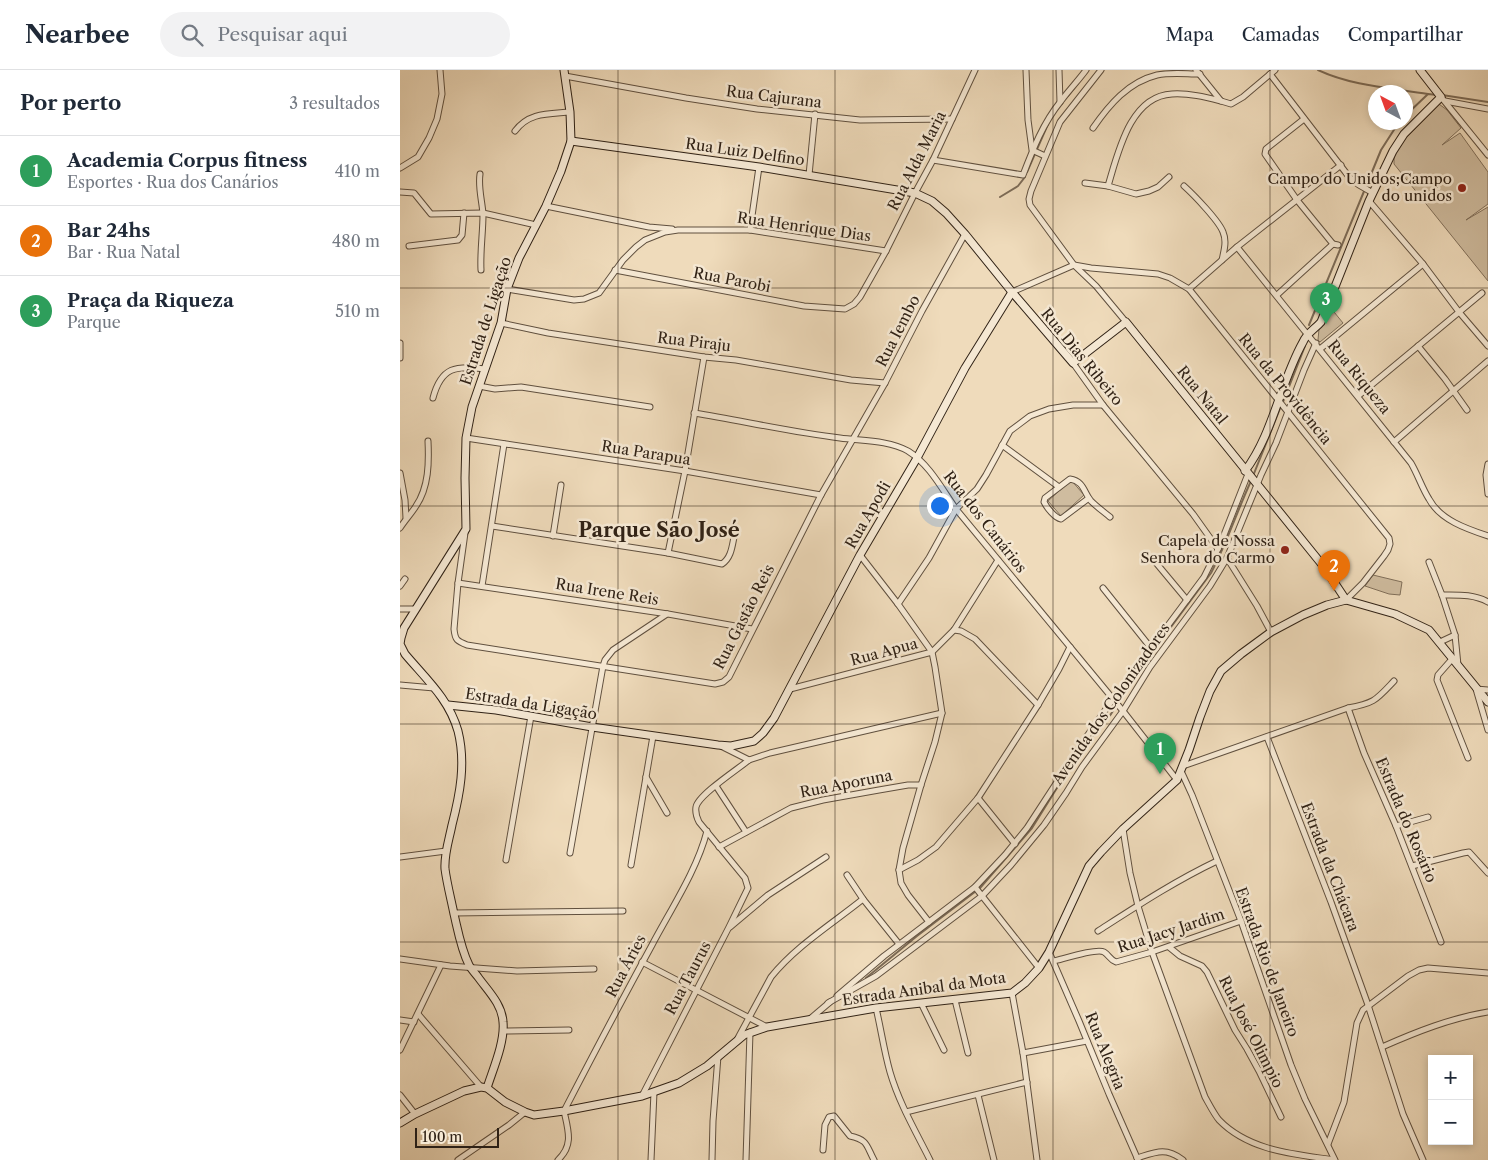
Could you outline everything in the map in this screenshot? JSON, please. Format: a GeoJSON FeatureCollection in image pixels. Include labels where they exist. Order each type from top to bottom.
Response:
{"type":"FeatureCollection","features":[{"type":"Feature","properties":{"kind":"street"},"geometry":{"type":"LineString","coordinates":[[400,168],[418,157],[432,132],[437,119],[442,94],[440,70]]}},
{"type":"Feature","properties":{"kind":"street","name":"Rua Alda Maria"},"geometry":{"type":"LineString","coordinates":[[845,310],[854,304],[860,296],[886,251],[914,193],[933,160],[975,70]]}},
{"type":"Feature","properties":{"kind":"street"},"geometry":{"type":"LineString","coordinates":[[1026,70],[1028,120],[1033,151]]}},
{"type":"Feature","properties":{"kind":"street"},"geometry":{"type":"LineString","coordinates":[[1059,70],[1060,102]]}},
{"type":"Feature","properties":{"kind":"street"},"geometry":{"type":"LineString","coordinates":[[933,160],[1023,175],[1033,151],[1060,102],[1086,70]]}},
{"type":"Feature","properties":{"kind":"street"},"geometry":{"type":"LineString","coordinates":[[1033,151],[1044,156],[1060,122],[1101,70]]}},
{"type":"Feature","properties":{"kind":"street"},"geometry":{"type":"LineString","coordinates":[[1420,70],[1488,155]]}},
{"type":"Feature","properties":{"kind":"street"},"geometry":{"type":"LineString","coordinates":[[1092,128],[1115,100],[1127,90],[1157,76],[1198,72],[1221,101]]}},
{"type":"Feature","properties":{"kind":"street"},"geometry":{"type":"LineString","coordinates":[[1108,186],[1130,124],[1142,107],[1158,96],[1171,94],[1198,96],[1231,104],[1243,97],[1273,72],[1304,119],[1350,178],[1368,190]]}},
{"type":"Feature","properties":{"kind":"street","name":"Rua Cajurana"},"geometry":{"type":"LineString","coordinates":[[564,73],[694,99],[757,108],[860,120],[952,119]]}},
{"type":"Feature","properties":{"kind":"street","name":"Estrada de Ligação"},"geometry":{"type":"LineString","coordinates":[[467,645],[458,642],[454,636],[458,584],[466,529],[466,438],[472,407],[501,323],[507,289],[519,258],[546,206],[561,171],[570,141],[570,112],[564,73]]}},
{"type":"Feature","properties":{"kind":"street"},"geometry":{"type":"LineString","coordinates":[[1441,96],[1488,109]]}},
{"type":"Feature","properties":{"kind":"street","name":"Avenida dos Colonizadores"},"geometry":{"type":"LineString","coordinates":[[810,1019],[899,944],[975,888],[1015,844],[1035,817],[1085,739],[1204,576],[1218,549],[1302,343],[1308,334],[1321,322],[1369,201],[1368,190],[1404,134],[1441,96]]}},
{"type":"Feature","properties":{"kind":"street"},"geometry":{"type":"LineString","coordinates":[[514,131],[528,118],[570,112]]}},
{"type":"Feature","properties":{"kind":"street"},"geometry":{"type":"LineString","coordinates":[[809,175],[815,114]]}},
{"type":"Feature","properties":{"kind":"street"},"geometry":{"type":"LineString","coordinates":[[1277,295],[1336,245],[1297,200],[1265,154],[1266,149],[1304,119]]}},
{"type":"Feature","properties":{"kind":"street","name":"Rua Luiz Delfino"},"geometry":{"type":"LineString","coordinates":[[570,141],[759,167],[914,193]]}},
{"type":"Feature","properties":{"kind":"street","name":"Rua Natal"},"geometry":{"type":"LineString","coordinates":[[1044,156],[1029,199],[1033,210],[1074,265],[1096,286],[1126,322],[1324,567],[1346,600]]}},
{"type":"Feature","properties":{"kind":"street"},"geometry":{"type":"LineString","coordinates":[[1189,289],[1237,247],[1341,165]]}},
{"type":"Feature","properties":{"kind":"street"},"geometry":{"type":"LineString","coordinates":[[750,230],[759,167]]}},
{"type":"Feature","properties":{"kind":"street"},"geometry":{"type":"LineString","coordinates":[[480,174],[479,184],[483,213],[480,252],[481,270]]}},
{"type":"Feature","properties":{"kind":"street"},"geometry":{"type":"LineString","coordinates":[[1084,182],[1136,194],[1158,187],[1169,177]]}},
{"type":"Feature","properties":{"kind":"street"},"geometry":{"type":"LineString","coordinates":[[1184,186],[1223,232],[1225,248],[1222,260]]}},
{"type":"Feature","properties":{"kind":"street"},"geometry":{"type":"LineString","coordinates":[[400,192],[414,194],[429,213],[434,215],[483,213],[536,225]]}},
{"type":"Feature","properties":{"kind":"street","name":"Rua Dias Ribeiro"},"geometry":{"type":"LineString","coordinates":[[914,193],[932,201],[965,234],[1073,363],[1103,405],[1193,514],[1218,549]]}},
{"type":"Feature","properties":{"kind":"street"},"geometry":{"type":"LineString","coordinates":[[1369,201],[1423,264],[1459,312],[1488,346]]}},
{"type":"Feature","properties":{"kind":"street"},"geometry":{"type":"LineString","coordinates":[[546,206],[649,227],[678,230]]}},
{"type":"Feature","properties":{"kind":"street"},"geometry":{"type":"LineString","coordinates":[[409,246],[458,240],[462,235],[464,213]]}},
{"type":"Feature","properties":{"kind":"street","name":"Rua Henrique Dias"},"geometry":{"type":"LineString","coordinates":[[507,289],[574,300],[584,299],[599,293],[615,270],[645,240],[665,232],[678,230],[750,230],[886,251]]}},
{"type":"Feature","properties":{"kind":"street","name":"Rua Iembo"},"geometry":{"type":"LineString","coordinates":[[854,439],[965,234]]}},
{"type":"Feature","properties":{"kind":"street","name":"Rua Riqueza"},"geometry":{"type":"LineString","coordinates":[[1237,247],[1316,343],[1411,464],[1420,479],[1428,499],[1435,508],[1454,522],[1488,536]]}},
{"type":"Feature","properties":{"kind":"street"},"geometry":{"type":"LineString","coordinates":[[1320,349],[1423,264]]}},
{"type":"Feature","properties":{"kind":"street"},"geometry":{"type":"LineString","coordinates":[[1012,292],[1074,265]]}},
{"type":"Feature","properties":{"kind":"street","name":"Rua da Providência"},"geometry":{"type":"LineString","coordinates":[[1074,265],[1158,274],[1170,278],[1189,289],[1389,538],[1390,544],[1384,556],[1346,600]]}},
{"type":"Feature","properties":{"kind":"street","name":"Rua Parobi"},"geometry":{"type":"LineString","coordinates":[[615,270],[804,306],[845,310]]}},
{"type":"Feature","properties":{"kind":"street","name":"Rua Apodi"},"geometry":{"type":"LineString","coordinates":[[743,744],[754,741],[763,733],[774,718],[860,555],[917,458],[965,368],[1012,292]]}},
{"type":"Feature","properties":{"kind":"street"},"geometry":{"type":"LineString","coordinates":[[1358,396],[1482,293]]}},
{"type":"Feature","properties":{"kind":"street"},"geometry":{"type":"LineString","coordinates":[[1073,363],[1126,322]]}},
{"type":"Feature","properties":{"kind":"street","name":"Rua Piraju"},"geometry":{"type":"LineString","coordinates":[[501,323],[548,333],[704,358],[736,360],[885,384]]}},
{"type":"Feature","properties":{"kind":"street"},"geometry":{"type":"LineString","coordinates":[[400,343],[400,358]]}},
{"type":"Feature","properties":{"kind":"street","name":"Avenida dos Colonizadores"},"geometry":{"type":"LineString","coordinates":[[828,1003],[863,985],[981,895],[1011,865],[1044,825],[1150,667],[1210,586],[1226,558],[1256,483],[1276,443],[1286,411],[1316,343]]}},
{"type":"Feature","properties":{"kind":"street"},"geometry":{"type":"LineString","coordinates":[[1418,346],[1467,410]]}},
{"type":"Feature","properties":{"kind":"street"},"geometry":{"type":"LineString","coordinates":[[668,553],[685,471],[704,358]]}},
{"type":"Feature","properties":{"kind":"street"},"geometry":{"type":"LineString","coordinates":[[1394,442],[1488,361]]}},
{"type":"Feature","properties":{"kind":"street"},"geometry":{"type":"LineString","coordinates":[[433,398],[435,388],[452,369],[470,367],[485,369]]}},
{"type":"Feature","properties":{"kind":"street"},"geometry":{"type":"LineString","coordinates":[[479,386],[504,390],[521,387],[650,407]]}},
{"type":"Feature","properties":{"kind":"street"},"geometry":{"type":"LineString","coordinates":[[898,604],[929,558],[956,509],[982,482],[1010,431],[1030,416],[1049,408],[1073,405],[1103,405]]}},
{"type":"Feature","properties":{"kind":"street","name":"Rua dos Canários"},"geometry":{"type":"LineString","coordinates":[[694,413],[881,442],[897,446],[917,458],[932,474],[956,509],[1122,709],[1177,780]]}},
{"type":"Feature","properties":{"kind":"street","name":"Rua Parapua"},"geometry":{"type":"LineString","coordinates":[[466,438],[685,471],[821,495]]}},
{"type":"Feature","properties":{"kind":"street","name":"Rua Gastão Reis"},"geometry":{"type":"LineString","coordinates":[[467,645],[719,684],[724,682],[729,677],[821,495],[854,439]]}},
{"type":"Feature","properties":{"kind":"street"},"geometry":{"type":"LineString","coordinates":[[400,528],[416,508],[423,492],[429,460],[428,441]]}},
{"type":"Feature","properties":{"kind":"street"},"geometry":{"type":"LineString","coordinates":[[482,586],[504,444]]}},
{"type":"Feature","properties":{"kind":"street"},"geometry":{"type":"LineString","coordinates":[[1002,445],[1059,487]]}},
{"type":"Feature","properties":{"kind":"street"},"geometry":{"type":"LineString","coordinates":[[1488,464],[1486,475],[1488,494]]}},
{"type":"Feature","properties":{"kind":"street"},"geometry":{"type":"LineString","coordinates":[[400,474],[405,500],[406,519]]}},
{"type":"Feature","properties":{"kind":"street"},"geometry":{"type":"LineString","coordinates":[[1089,498],[1062,519],[1058,519],[1044,502],[1045,498],[1059,487],[1070,479],[1074,479],[1084,487],[1089,498],[1110,517]]}},
{"type":"Feature","properties":{"kind":"street"},"geometry":{"type":"LineString","coordinates":[[553,536],[561,485]]}},
{"type":"Feature","properties":{"kind":"street"},"geometry":{"type":"LineString","coordinates":[[492,526],[668,553],[722,564],[729,557],[734,537]]}},
{"type":"Feature","properties":{"kind":"street"},"geometry":{"type":"LineString","coordinates":[[448,705],[405,654],[400,644],[404,628],[466,529]]}},
{"type":"Feature","properties":{"kind":"street"},"geometry":{"type":"LineString","coordinates":[[860,555],[932,652],[942,713],[903,848],[899,870],[901,883],[929,922]]}},
{"type":"Feature","properties":{"kind":"street"},"geometry":{"type":"LineString","coordinates":[[1152,558],[1187,600]]}},
{"type":"Feature","properties":{"kind":"street"},"geometry":{"type":"LineString","coordinates":[[1226,558],[1257,606],[1270,632]]}},
{"type":"Feature","properties":{"kind":"street","name":"Rua Apua"},"geometry":{"type":"LineString","coordinates":[[790,689],[932,652],[954,630],[998,560]]}},
{"type":"Feature","properties":{"kind":"street"},"geometry":{"type":"LineString","coordinates":[[1429,562],[1455,635],[1458,665]]}},
{"type":"Feature","properties":{"kind":"street"},"geometry":{"type":"LineString","coordinates":[[400,586],[405,579]]}},
{"type":"Feature","properties":{"kind":"street","name":"Rua Irene Reis"},"geometry":{"type":"LineString","coordinates":[[458,584],[668,614],[752,629]]}},
{"type":"Feature","properties":{"kind":"street"},"geometry":{"type":"LineString","coordinates":[[1103,588],[1151,648]]}},
{"type":"Feature","properties":{"kind":"street"},"geometry":{"type":"LineString","coordinates":[[1442,595],[1471,596],[1488,602]]}},
{"type":"Feature","properties":{"kind":"street"},"geometry":{"type":"LineString","coordinates":[[1346,600],[1395,614],[1429,630],[1488,702]]}},
{"type":"Feature","properties":{"kind":"street","name":"Estrada Anibal da Mota"},"geometry":{"type":"LineString","coordinates":[[484,1088],[524,1112],[540,1115],[564,1111],[642,1096],[679,1083],[707,1066],[737,1040],[750,1032],[766,1027],[876,1008],[1012,993],[1026,983],[1039,968],[1049,952],[1089,866],[1123,829],[1177,780],[1214,681],[1221,672],[1270,632],[1319,608],[1346,600]]}},
{"type":"Feature","properties":{"kind":"street"},"geometry":{"type":"LineString","coordinates":[[400,609],[416,609]]}},
{"type":"Feature","properties":{"kind":"street"},"geometry":{"type":"LineString","coordinates":[[570,854],[605,660],[614,650],[668,614]]}},
{"type":"Feature","properties":{"kind":"street"},"geometry":{"type":"LineString","coordinates":[[954,630],[969,634],[976,639],[1038,705]]}},
{"type":"Feature","properties":{"kind":"street"},"geometry":{"type":"LineString","coordinates":[[1440,642],[1455,635]]}},
{"type":"Feature","properties":{"kind":"street"},"geometry":{"type":"LineString","coordinates":[[899,870],[918,860],[936,847],[978,798],[1038,705],[1070,647]]}},
{"type":"Feature","properties":{"kind":"street"},"geometry":{"type":"LineString","coordinates":[[1453,658],[1438,675],[1437,680],[1468,758]]}},
{"type":"Feature","properties":{"kind":"street"},"geometry":{"type":"LineString","coordinates":[[1182,769],[1348,708],[1368,704],[1374,701],[1394,681]]}},
{"type":"Feature","properties":{"kind":"street"},"geometry":{"type":"LineString","coordinates":[[400,685],[434,688]]}},
{"type":"Feature","properties":{"kind":"street"},"geometry":{"type":"LineString","coordinates":[[1476,689],[1488,690]]}},
{"type":"Feature","properties":{"kind":"street"},"geometry":{"type":"LineString","coordinates":[[1476,689],[1488,730]]}},
{"type":"Feature","properties":{"kind":"street","name":"Estrada da Ligação"},"geometry":{"type":"LineString","coordinates":[[448,705],[718,745],[731,746],[743,744]]}},
{"type":"Feature","properties":{"kind":"street","name":"Estrada da Ligação"},"geometry":{"type":"LineString","coordinates":[[448,705],[454,719],[462,751],[462,770],[446,851],[446,878],[460,939],[470,968],[497,1002],[501,1011],[504,1031],[484,1088]]}},
{"type":"Feature","properties":{"kind":"street","name":"Estrada do Rosário"},"geometry":{"type":"LineString","coordinates":[[1348,708],[1364,753],[1396,826],[1441,942]]}},
{"type":"Feature","properties":{"kind":"street"},"geometry":{"type":"LineString","coordinates":[[716,786],[746,832],[719,847],[699,822],[696,816],[696,808],[702,796],[749,760],[770,753],[942,713]]}},
{"type":"Feature","properties":{"kind":"street"},"geometry":{"type":"LineString","coordinates":[[506,860],[531,716]]}},
{"type":"Feature","properties":{"kind":"street"},"geometry":{"type":"LineString","coordinates":[[631,865],[653,736]]}},
{"type":"Feature","properties":{"kind":"street","name":"Estrada da Chácara"},"geometry":{"type":"LineString","coordinates":[[1267,737],[1331,902],[1368,1005]]}},
{"type":"Feature","properties":{"kind":"street"},"geometry":{"type":"LineString","coordinates":[[718,745],[749,760]]}},
{"type":"Feature","properties":{"kind":"street","name":"Estrada Rio de Janeiro"},"geometry":{"type":"LineString","coordinates":[[1182,769],[1241,921],[1291,1065],[1305,1100],[1328,1144],[1334,1160]]}},
{"type":"Feature","properties":{"kind":"street"},"geometry":{"type":"LineString","coordinates":[[646,776],[667,813]]}},
{"type":"Feature","properties":{"kind":"street","name":"Rua Aporuna"},"geometry":{"type":"LineString","coordinates":[[746,832],[791,808],[870,791],[908,785],[921,785]]}},
{"type":"Feature","properties":{"kind":"street"},"geometry":{"type":"LineString","coordinates":[[978,798],[1015,844]]}},
{"type":"Feature","properties":{"kind":"street"},"geometry":{"type":"LineString","coordinates":[[1396,826],[1428,817]]}},
{"type":"Feature","properties":{"kind":"street"},"geometry":{"type":"LineString","coordinates":[[1123,829],[1130,873],[1152,952],[1205,1097],[1218,1118],[1231,1131],[1250,1142],[1269,1149],[1334,1160]]}},
{"type":"Feature","properties":{"kind":"street","name":"Rua Áries"},"geometry":{"type":"LineString","coordinates":[[564,1111],[693,869],[708,831]]}},
{"type":"Feature","properties":{"kind":"street","name":"Rua Taurus"},"geometry":{"type":"LineString","coordinates":[[642,1096],[748,888],[745,878],[719,847]]}},
{"type":"Feature","properties":{"kind":"street"},"geometry":{"type":"LineString","coordinates":[[400,857],[446,851]]}},
{"type":"Feature","properties":{"kind":"street"},"geometry":{"type":"LineString","coordinates":[[1412,866],[1469,852],[1488,874]]}},
{"type":"Feature","properties":{"kind":"street"},"geometry":{"type":"LineString","coordinates":[[729,927],[768,895],[826,857]]}},
{"type":"Feature","properties":{"kind":"street"},"geometry":{"type":"LineString","coordinates":[[1098,931],[1171,884],[1217,861]]}},
{"type":"Feature","properties":{"kind":"street"},"geometry":{"type":"LineString","coordinates":[[847,875],[863,900],[899,944]]}},
{"type":"Feature","properties":{"kind":"street"},"geometry":{"type":"LineString","coordinates":[[975,888],[1039,968]]}},
{"type":"Feature","properties":{"kind":"street"},"geometry":{"type":"LineString","coordinates":[[737,1040],[771,977],[778,968],[789,957],[863,900]]}},
{"type":"Feature","properties":{"kind":"street"},"geometry":{"type":"LineString","coordinates":[[454,913],[623,911]]}},
{"type":"Feature","properties":{"kind":"street","name":"Rua Jacy Jardim"},"geometry":{"type":"LineString","coordinates":[[1054,961],[1100,951],[1116,962],[1169,947],[1241,921]]}},
{"type":"Feature","properties":{"kind":"street"},"geometry":{"type":"LineString","coordinates":[[920,930],[925,938]]}},
{"type":"Feature","properties":{"kind":"street","name":"Rua José Olimpio"},"geometry":{"type":"LineString","coordinates":[[1169,947],[1180,956],[1202,966],[1207,972],[1235,1030],[1248,1049],[1259,1071],[1280,1118]]}},
{"type":"Feature","properties":{"kind":"street","name":"Rua Alegria"},"geometry":{"type":"LineString","coordinates":[[1049,952],[1138,1159]]}},
{"type":"Feature","properties":{"kind":"street"},"geometry":{"type":"LineString","coordinates":[[400,959],[470,968],[517,971],[594,969]]}},
{"type":"Feature","properties":{"kind":"street"},"geometry":{"type":"LineString","coordinates":[[642,962],[766,1027]]}},
{"type":"Feature","properties":{"kind":"street"},"geometry":{"type":"LineString","coordinates":[[400,1050],[441,965]]}},
{"type":"Feature","properties":{"kind":"street"},"geometry":{"type":"LineString","coordinates":[[1328,1144],[1344,1102],[1357,1023],[1363,1010],[1408,976],[1419,970],[1428,968],[1488,973]]}},
{"type":"Feature","properties":{"kind":"street"},"geometry":{"type":"LineString","coordinates":[[1012,993],[1023,1053],[1037,1160]]}},
{"type":"Feature","properties":{"kind":"street"},"geometry":{"type":"LineString","coordinates":[[955,1000],[968,1053]]}},
{"type":"Feature","properties":{"kind":"street"},"geometry":{"type":"LineString","coordinates":[[921,1003],[944,1050]]}},
{"type":"Feature","properties":{"kind":"street"},"geometry":{"type":"LineString","coordinates":[[1368,1005],[1390,1078],[1423,1160]]}},
{"type":"Feature","properties":{"kind":"street"},"geometry":{"type":"LineString","coordinates":[[876,1008],[890,1071],[900,1099],[930,1160]]}},
{"type":"Feature","properties":{"kind":"street"},"geometry":{"type":"LineString","coordinates":[[1382,1047],[1416,1032],[1463,1017],[1488,1012]]}},
{"type":"Feature","properties":{"kind":"street"},"geometry":{"type":"LineString","coordinates":[[418,1014],[484,1088]]}},
{"type":"Feature","properties":{"kind":"street"},"geometry":{"type":"LineString","coordinates":[[400,1020],[414,1022]]}},
{"type":"Feature","properties":{"kind":"street"},"geometry":{"type":"LineString","coordinates":[[504,1031],[569,1030]]}},
{"type":"Feature","properties":{"kind":"street"},"geometry":{"type":"LineString","coordinates":[[746,1160],[750,1032]]}},
{"type":"Feature","properties":{"kind":"street"},"geometry":{"type":"LineString","coordinates":[[1023,1053],[1087,1041]]}},
{"type":"Feature","properties":{"kind":"street"},"geometry":{"type":"LineString","coordinates":[[712,1160],[718,1056]]}},
{"type":"Feature","properties":{"kind":"street"},"geometry":{"type":"LineString","coordinates":[[906,1112],[1026,1082]]}},
{"type":"Feature","properties":{"kind":"street"},"geometry":{"type":"LineString","coordinates":[[400,1123],[464,1091],[484,1088]]}},
{"type":"Feature","properties":{"kind":"street"},"geometry":{"type":"LineString","coordinates":[[651,1160],[654,1092]]}},
{"type":"Feature","properties":{"kind":"street"},"geometry":{"type":"LineString","coordinates":[[400,1095],[415,1114]]}},
{"type":"Feature","properties":{"kind":"street"},"geometry":{"type":"LineString","coordinates":[[978,1095],[994,1160]]}},
{"type":"Feature","properties":{"kind":"street"},"geometry":{"type":"LineString","coordinates":[[558,1160],[566,1150],[568,1143],[568,1130],[564,1111]]}},
{"type":"Feature","properties":{"kind":"street"},"geometry":{"type":"LineString","coordinates":[[458,1160],[509,1125],[524,1112]]}},
{"type":"Feature","properties":{"kind":"street"},"geometry":{"type":"LineString","coordinates":[[823,1150],[825,1125],[829,1117],[837,1118],[850,1136],[865,1141],[874,1160]]}},
{"type":"Feature","properties":{"kind":"street"},"geometry":{"type":"LineString","coordinates":[[1138,1159],[1162,1151],[1183,1160]]}},
{"type":"Feature","properties":{"kind":"shaded area"},"geometry":{"type":"Polygon","coordinates":[[[1439,104],[1447,110],[1461,128],[1442,145],[1460,133],[1488,172],[1488,204],[1466,220],[1488,207],[1488,281],[1394,164],[1394,155],[1403,141],[1439,104]]]}},
{"type":"Feature","properties":{"kind":"shaded area"},"geometry":{"type":"Polygon","coordinates":[[[1330,307],[1343,323],[1320,342],[1318,340],[1319,329],[1330,307]]]}},
{"type":"Feature","properties":{"kind":"shaded area"},"geometry":{"type":"Polygon","coordinates":[[[1071,480],[1084,495],[1061,516],[1048,501],[1071,480]]]}},
{"type":"Feature","properties":{"kind":"shaded area"},"geometry":{"type":"Polygon","coordinates":[[[1373,575],[1402,582],[1400,595],[1389,594],[1365,586],[1373,575]]]}},
{"type":"Feature","properties":{"kind":"waterway"},"geometry":{"type":"LineString","coordinates":[[1318,70],[1344,80],[1428,94]]}},
{"type":"Feature","properties":{"kind":"waterway"},"geometry":{"type":"LineString","coordinates":[[1068,96],[1079,82]]}},
{"type":"Feature","properties":{"kind":"waterway"},"geometry":{"type":"LineString","coordinates":[[1413,108],[1428,94],[1437,95]]}},
{"type":"Feature","properties":{"kind":"waterway"},"geometry":{"type":"LineString","coordinates":[[1442,95],[1488,102]]}},
{"type":"Feature","properties":{"kind":"waterway"},"geometry":{"type":"LineString","coordinates":[[1027,172],[1048,124]]}},
{"type":"Feature","properties":{"kind":"waterway"},"geometry":{"type":"LineString","coordinates":[[1309,325],[1381,150],[1394,130]]}},
{"type":"Feature","properties":{"kind":"waterway"},"geometry":{"type":"LineString","coordinates":[[1000,197],[1018,186],[1025,177]]}},
{"type":"Feature","properties":{"kind":"waterway"},"geometry":{"type":"LineString","coordinates":[[1283,402],[1305,346]]}},
{"type":"Feature","properties":{"kind":"waterway"},"geometry":{"type":"LineString","coordinates":[[1253,476],[1281,406]]}},
{"type":"Feature","properties":{"kind":"waterway"},"geometry":{"type":"LineString","coordinates":[[866,978],[980,888],[1032,828],[1080,751],[1111,714],[1148,658],[1211,573],[1251,481]]}},
{"type":"Feature","properties":{"kind":"place","name":"Campo do Unidos;Campo do unidos"},"geometry":{"type":"Point","coordinates":[1462,188]}},
{"type":"Feature","properties":{"kind":"place","name":"Praça da Riqueza"},"geometry":{"type":"Point","coordinates":[1326,324]}},
{"type":"Feature","properties":{"kind":"place","name":"Capela de Nossa Senhora do Carmo"},"geometry":{"type":"Point","coordinates":[1285,550]}},
{"type":"Feature","properties":{"kind":"place","name":"Bar 24hs"},"geometry":{"type":"Point","coordinates":[1334,591]}},
{"type":"Feature","properties":{"kind":"place","name":"Academia Corpus fitness"},"geometry":{"type":"Point","coordinates":[1160,774]}},
{"type":"Feature","properties":{"kind":"district","name":"Parque São José"},"geometry":{"type":"Point","coordinates":[659,530]}}]}
